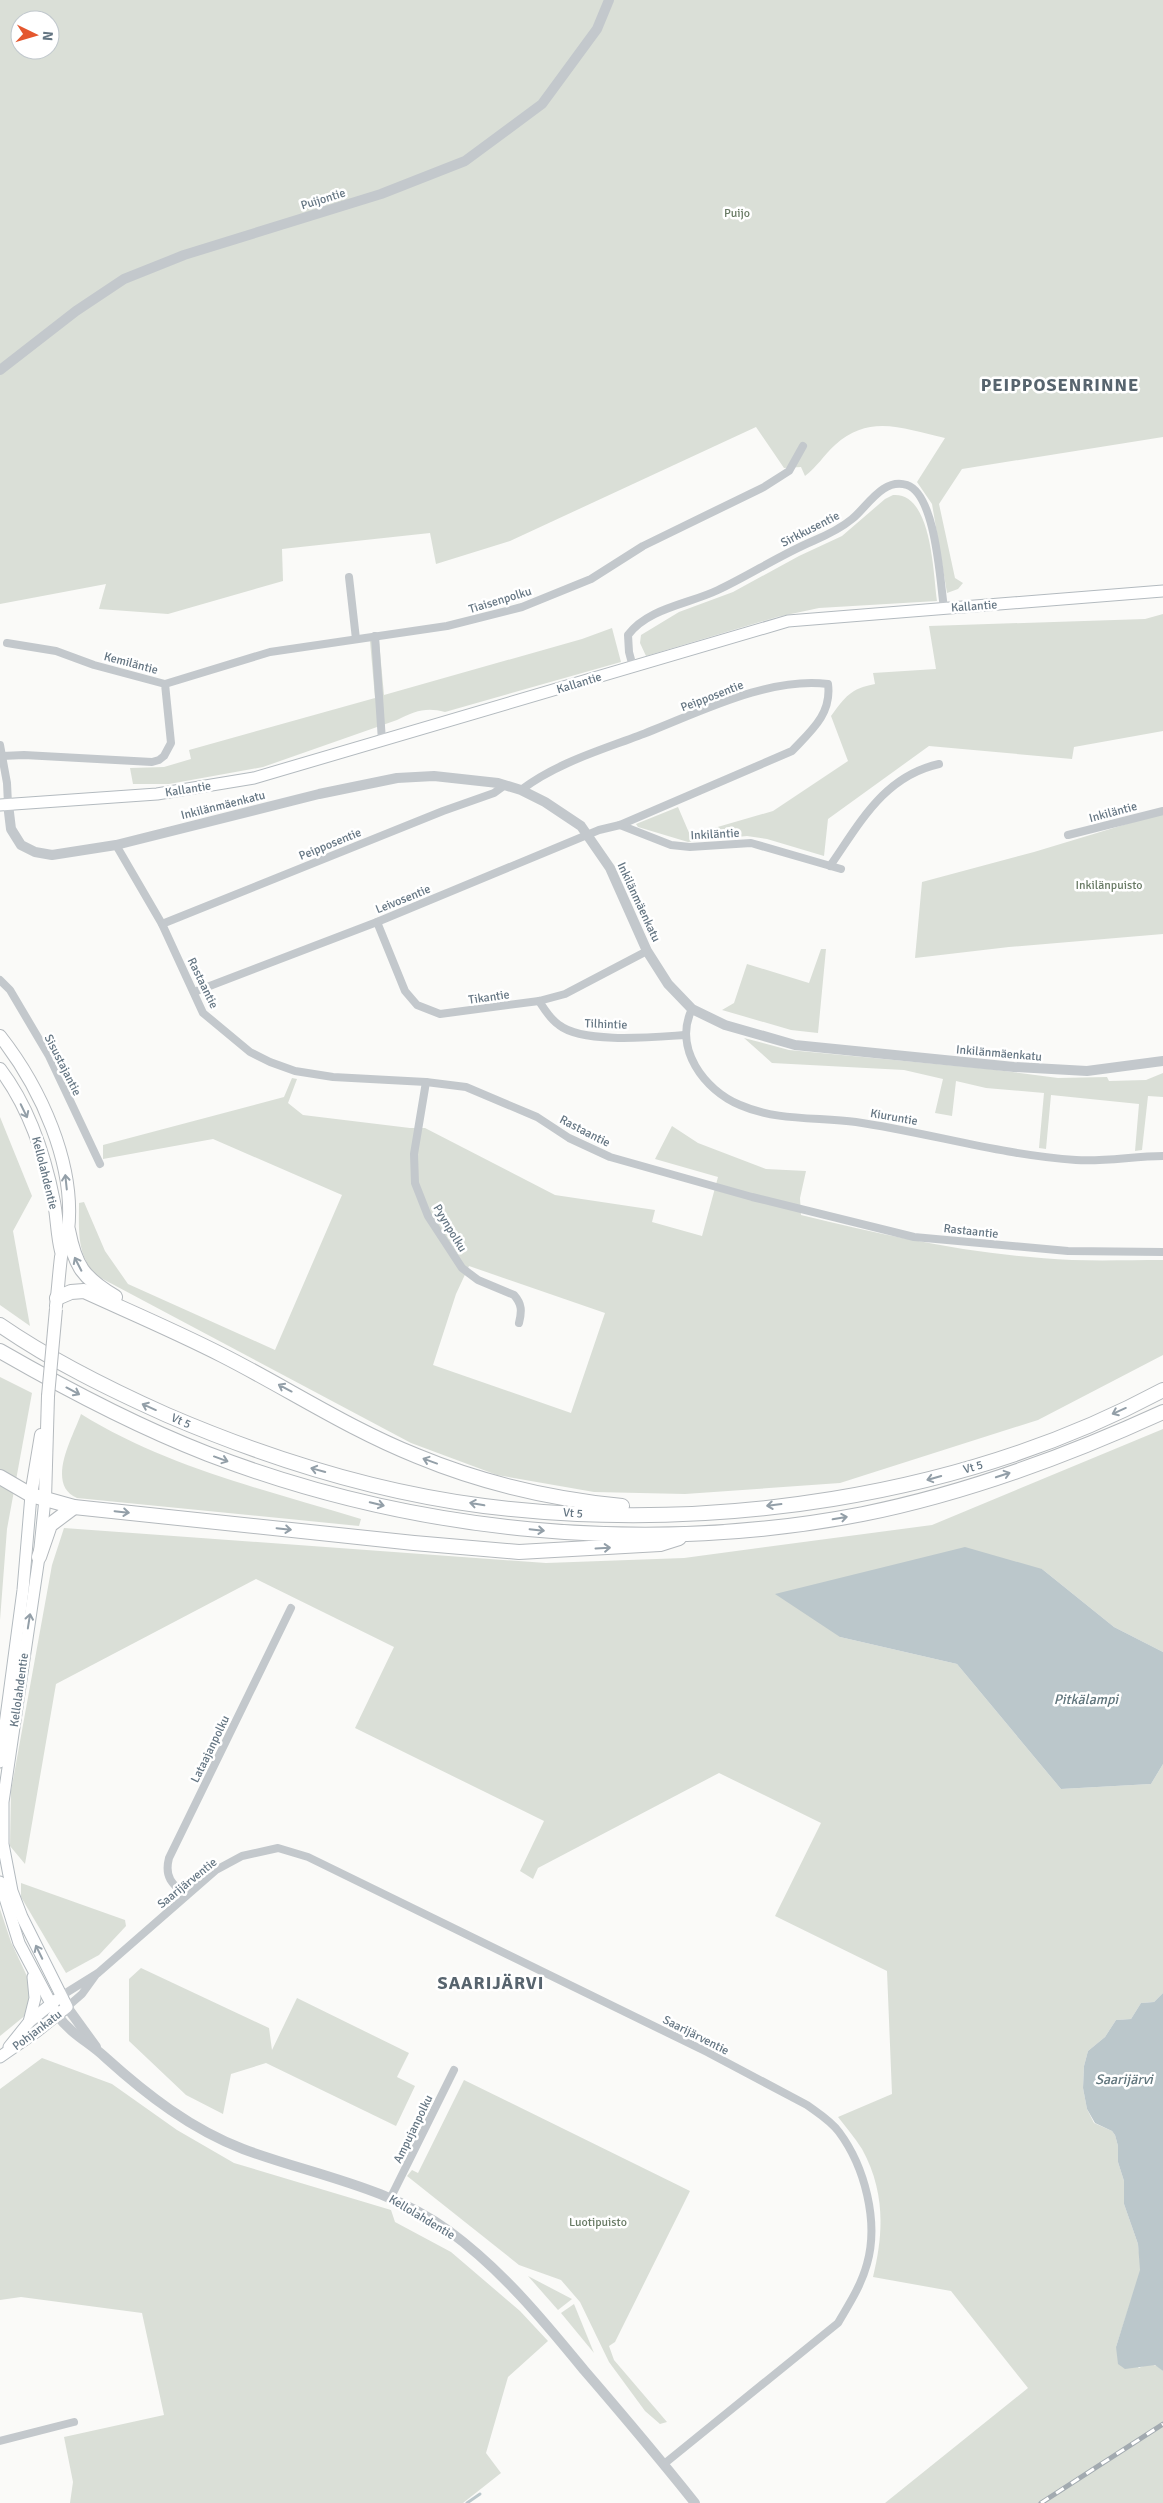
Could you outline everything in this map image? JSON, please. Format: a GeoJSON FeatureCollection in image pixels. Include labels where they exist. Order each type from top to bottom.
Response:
{"type":"FeatureCollection","features":[{"type":"Feature","properties":{"kind":"highway"},"geometry":{"type":"LineString","coordinates":[[68,1230],[79,1268],[94,1285],[209,1344],[221,1354]]}},
{"type":"Feature","properties":{"kind":"highway"},"geometry":{"type":"LineString","coordinates":[[57,1303],[71,1292],[84,1292],[221,1354],[398,1448],[472,1477],[578,1502],[682,1513]]}},
{"type":"Feature","properties":{"kind":"highway","name":"Vt 5"},"geometry":{"type":"LineString","coordinates":[[0,1325],[67,1365],[123,1395],[197,1428],[313,1468],[399,1490],[483,1505],[581,1514],[723,1511],[827,1499],[902,1487],[993,1462],[1081,1428],[1163,1390]]}},
{"type":"Feature","properties":{"kind":"highway","name":"Vt 5"},"geometry":{"type":"LineString","coordinates":[[0,1351],[100,1404],[206,1453],[266,1475],[396,1509],[480,1524],[555,1532],[687,1535],[801,1524],[906,1504],[1057,1458],[1163,1412]]}},
{"type":"Feature","properties":{"kind":"highway"},"geometry":{"type":"LineString","coordinates":[[0,1477],[31,1495],[74,1507],[414,1543],[519,1552],[660,1544],[687,1535]]}},
{"type":"Feature","properties":{"kind":"highway"},"geometry":{"type":"LineString","coordinates":[[39,1557],[50,1525],[74,1507]]}},
{"type":"Feature","properties":{"kind":"main road","name":"Kallantie"},"geometry":{"type":"LineString","coordinates":[[4,804],[157,794],[254,778],[788,621],[1163,590]]}},
{"type":"Feature","properties":{"kind":"main road","name":"Kellolahdentie"},"geometry":{"type":"LineString","coordinates":[[0,1036],[18,1058],[44,1105],[65,1174],[68,1230],[61,1255],[48,1396],[45,1499],[39,1557],[3,1802],[3,1844],[12,1891],[67,2006]]}},
{"type":"Feature","properties":{"kind":"main road","name":"Kellolahdentie"},"geometry":{"type":"LineString","coordinates":[[0,1069],[9,1081],[38,1138],[54,1203],[61,1255]]}},
{"type":"Feature","properties":{"kind":"main road","name":"Kellolahdentie"},"geometry":{"type":"LineString","coordinates":[[0,1762],[23,1590],[31,1495],[48,1396]]}},
{"type":"Feature","properties":{"kind":"main road","name":"Kellolahdentie"},"geometry":{"type":"LineString","coordinates":[[0,1882],[19,1943],[33,1973],[57,2015]]}},
{"type":"Feature","properties":{"kind":"main road"},"geometry":{"type":"LineString","coordinates":[[29,2022],[35,1998],[33,1973]]}},
{"type":"Feature","properties":{"kind":"main road","name":"Pohjankatu"},"geometry":{"type":"LineString","coordinates":[[3,2055],[29,2022],[61,1996]]}},
{"type":"Feature","properties":{"kind":"main road","name":"Pohjankatu"},"geometry":{"type":"LineString","coordinates":[[3,2055],[67,2006]]}},
{"type":"Feature","properties":{"kind":"street","name":"Puijontie"},"geometry":{"type":"LineString","coordinates":[[0,370],[76,310],[124,279],[184,256],[381,194],[465,160],[542,104],[597,29],[609,0]]}},
{"type":"Feature","properties":{"kind":"street","name":"Tiaisenpolku"},"geometry":{"type":"LineString","coordinates":[[165,684],[270,652],[447,626],[522,607],[591,579],[643,546],[764,487],[789,470],[803,446]]}},
{"type":"Feature","properties":{"kind":"street","name":"Sirkkusentie"},"geometry":{"type":"LineString","coordinates":[[633,667],[629,652],[628,636],[640,623],[658,613],[717,590],[790,551],[838,529],[853,519],[885,488],[893,484],[908,485],[914,490],[927,511],[933,532],[944,608]]}},
{"type":"Feature","properties":{"kind":"street"},"geometry":{"type":"LineString","coordinates":[[349,577],[356,639]]}},
{"type":"Feature","properties":{"kind":"street"},"geometry":{"type":"LineString","coordinates":[[375,636],[382,741]]}},
{"type":"Feature","properties":{"kind":"street","name":"Kemiläntie"},"geometry":{"type":"LineString","coordinates":[[2,756],[24,755],[152,762],[164,756],[171,743],[165,684],[94,665],[56,651],[7,643]]}},
{"type":"Feature","properties":{"kind":"street","name":"Peipposentie"},"geometry":{"type":"LineString","coordinates":[[521,790],[555,768],[749,694],[806,683],[828,684],[829,690]]}},
{"type":"Feature","properties":{"kind":"street","name":"Leivosentie"},"geometry":{"type":"LineString","coordinates":[[194,992],[377,922],[606,827],[620,825],[792,751],[808,734],[828,707],[829,690]]}},
{"type":"Feature","properties":{"kind":"street"},"geometry":{"type":"LineString","coordinates":[[0,745],[4,804]]}},
{"type":"Feature","properties":{"kind":"street"},"geometry":{"type":"LineString","coordinates":[[830,866],[873,806],[898,780],[911,772],[939,764]]}},
{"type":"Feature","properties":{"kind":"street","name":"Inkilänmäenkatu"},"geometry":{"type":"LineString","coordinates":[[4,804],[11,829],[21,845],[35,852],[64,855],[116,845],[318,794],[397,778],[452,778],[505,785],[521,790],[565,814],[588,836],[620,888],[647,951],[668,984],[692,1009],[726,1025],[795,1045],[1067,1071],[1110,1070],[1163,1061]]}},
{"type":"Feature","properties":{"kind":"street","name":"Peipposentie"},"geometry":{"type":"LineString","coordinates":[[162,924],[443,811],[494,793],[505,785]]}},
{"type":"Feature","properties":{"kind":"street","name":"Inkiläntie"},"geometry":{"type":"LineString","coordinates":[[1068,835],[1163,811]]}},
{"type":"Feature","properties":{"kind":"street","name":"Inkiläntie"},"geometry":{"type":"LineString","coordinates":[[620,825],[671,845],[690,847],[751,843],[841,869]]}},
{"type":"Feature","properties":{"kind":"street","name":"Rastaantie"},"geometry":{"type":"LineString","coordinates":[[116,845],[162,924],[204,1013],[209,1020],[250,1052],[270,1062],[295,1071],[333,1077],[426,1082],[466,1087],[537,1117],[569,1138],[610,1157],[762,1199],[914,1236],[1068,1251],[1163,1252]]}},
{"type":"Feature","properties":{"kind":"street","name":"Tikantie"},"geometry":{"type":"LineString","coordinates":[[377,922],[405,991],[417,1005],[440,1014],[454,1014],[539,1001],[565,994],[647,951]]}},
{"type":"Feature","properties":{"kind":"street","name":"Sisustajantie"},"geometry":{"type":"LineString","coordinates":[[0,980],[10,990],[49,1056],[100,1164]]}},
{"type":"Feature","properties":{"kind":"street","name":"Tilhintie"},"geometry":{"type":"LineString","coordinates":[[539,1001],[559,1026],[582,1035],[685,1035]]}},
{"type":"Feature","properties":{"kind":"street","name":"Kiuruntie"},"geometry":{"type":"LineString","coordinates":[[692,1009],[686,1020],[685,1035],[689,1056],[705,1079],[728,1098],[755,1110],[823,1120],[853,1122],[964,1144],[1051,1157],[1078,1160],[1163,1156]]}},
{"type":"Feature","properties":{"kind":"street","name":"Pyynpolku"},"geometry":{"type":"LineString","coordinates":[[426,1082],[414,1154],[417,1190],[428,1216],[462,1268],[478,1280],[514,1295],[521,1306],[519,1323]]}},
{"type":"Feature","properties":{"kind":"street","name":"Lataajanpolku"},"geometry":{"type":"LineString","coordinates":[[186,1896],[169,1880],[166,1869],[169,1858],[291,1608]]}},
{"type":"Feature","properties":{"kind":"street","name":"Saarijärventie"},"geometry":{"type":"LineString","coordinates":[[98,1973],[216,1870],[242,1856],[278,1848],[308,1857],[707,2052],[807,2105],[822,2115],[839,2132],[859,2170],[870,2210],[867,2263],[856,2293],[838,2323],[664,2464]]}},
{"type":"Feature","properties":{"kind":"street"},"geometry":{"type":"LineString","coordinates":[[61,1996],[98,1973]]}},
{"type":"Feature","properties":{"kind":"street"},"geometry":{"type":"LineString","coordinates":[[67,2006],[82,1994],[98,1973]]}},
{"type":"Feature","properties":{"kind":"street","name":"Kellolahdentie"},"geometry":{"type":"LineString","coordinates":[[67,2006],[99,2052]]}},
{"type":"Feature","properties":{"kind":"street","name":"Kellolahdentie"},"geometry":{"type":"LineString","coordinates":[[57,2015],[72,2034],[99,2052],[167,2109],[206,2132],[243,2148],[391,2197],[449,2232],[499,2274],[534,2309],[695,2503]]}},
{"type":"Feature","properties":{"kind":"street","name":"Ampujanpolku"},"geometry":{"type":"LineString","coordinates":[[391,2197],[454,2070]]}},
{"type":"Feature","properties":{"kind":"street"},"geometry":{"type":"LineString","coordinates":[[0,2441],[74,2422]]}},
{"type":"Feature","properties":{"kind":"green space","name":"Puijo"},"geometry":{"type":"Polygon","coordinates":[[[0,0],[1163,0],[1163,437],[962,469],[939,504],[955,578],[963,583],[958,589],[947,593],[932,504],[917,482],[945,438],[888,426],[874,426],[848,435],[835,445],[805,476],[801,467],[784,468],[756,427],[510,541],[436,564],[430,533],[282,549],[283,581],[168,614],[99,609],[106,584],[0,604],[0,0]]]}},
{"type":"Feature","properties":{"kind":"green space"},"geometry":{"type":"Polygon","coordinates":[[[893,495],[906,498],[916,506],[923,520],[932,554],[937,601],[819,608],[777,617],[646,656],[640,643],[641,635],[679,612],[733,592],[799,556],[842,536],[885,499],[893,495]]]}},
{"type":"Feature","properties":{"kind":"green space"},"geometry":{"type":"Polygon","coordinates":[[[1163,614],[1163,731],[1074,747],[1072,759],[929,746],[828,819],[824,856],[767,839],[747,836],[688,842],[638,827],[636,824],[678,807],[690,835],[773,811],[848,761],[831,716],[849,694],[860,688],[875,684],[873,673],[936,669],[929,626],[1145,619],[1163,614]]]}},
{"type":"Feature","properties":{"kind":"green space"},"geometry":{"type":"Polygon","coordinates":[[[612,628],[621,662],[445,712],[426,710],[415,712],[263,767],[169,784],[133,784],[130,768],[164,767],[191,759],[189,750],[375,698],[370,641],[379,641],[384,695],[582,639],[612,628]]]}},
{"type":"Feature","properties":{"kind":"green space","name":"Inkilänpuisto"},"geometry":{"type":"Polygon","coordinates":[[[1163,813],[1163,934],[1009,947],[915,958],[922,882],[1034,852],[1163,813]]]}},
{"type":"Feature","properties":{"kind":"green space"},"geometry":{"type":"Polygon","coordinates":[[[821,949],[826,949],[818,1033],[791,1030],[722,1010],[734,1003],[747,964],[809,983],[821,949]]]}},
{"type":"Feature","properties":{"kind":"green space"},"geometry":{"type":"Polygon","coordinates":[[[744,1038],[789,1050],[989,1069],[1058,1078],[1107,1077],[1109,1081],[1146,1080],[1163,1073],[1163,1097],[1148,1096],[1142,1150],[1135,1151],[1139,1104],[1051,1095],[1046,1149],[1039,1148],[1044,1093],[986,1088],[956,1081],[952,1116],[935,1113],[943,1079],[904,1070],[772,1063],[744,1038]]]}},
{"type":"Feature","properties":{"kind":"green space"},"geometry":{"type":"Polygon","coordinates":[[[292,1078],[297,1079],[288,1103],[303,1115],[410,1128],[425,1128],[555,1195],[655,1210],[652,1222],[702,1236],[718,1177],[655,1159],[672,1126],[698,1143],[766,1169],[806,1171],[800,1198],[801,1215],[868,1231],[969,1250],[1072,1260],[1163,1260],[1163,1355],[1038,1420],[840,1483],[685,1494],[594,1492],[497,1475],[411,1443],[99,1277],[86,1261],[79,1233],[79,1203],[84,1202],[105,1251],[128,1284],[275,1350],[342,1195],[213,1139],[103,1159],[103,1145],[284,1097],[292,1078]],[[469,1266],[456,1294],[433,1365],[571,1413],[605,1313],[469,1266]]]}},
{"type":"Feature","properties":{"kind":"green space"},"geometry":{"type":"Polygon","coordinates":[[[0,1117],[32,1196],[13,1231],[30,1326],[0,1305],[0,1117]]]}},
{"type":"Feature","properties":{"kind":"green space"},"geometry":{"type":"Polygon","coordinates":[[[0,1377],[32,1393],[7,1529],[0,1620],[0,1377]]]}},
{"type":"Feature","properties":{"kind":"green space"},"geometry":{"type":"Polygon","coordinates":[[[81,1414],[147,1449],[217,1476],[361,1519],[359,1526],[77,1498],[68,1491],[63,1482],[62,1471],[68,1447],[81,1414]]]}},
{"type":"Feature","properties":{"kind":"green space"},"geometry":{"type":"Polygon","coordinates":[[[1163,1429],[1163,1652],[1114,1627],[1042,1569],[840,1637],[957,1664],[1061,1789],[1151,1784],[1163,1764],[1163,1993],[1154,2002],[1141,2003],[1131,2019],[1116,2020],[1105,2037],[1088,2051],[1084,2066],[1083,2088],[1087,2109],[1094,2123],[1112,2131],[1115,2135],[1118,2146],[1118,2162],[1124,2181],[1124,2204],[1138,2244],[1141,2270],[1116,2347],[1139,2368],[1152,2365],[1158,2366],[1163,2371],[1163,2503],[885,2503],[1028,2388],[951,2291],[873,2277],[877,2260],[880,2228],[880,2212],[875,2180],[862,2149],[838,2117],[892,2094],[887,1971],[775,1916],[821,1823],[719,1773],[538,1868],[533,1879],[520,1871],[544,1821],[355,1728],[394,1647],[256,1579],[56,1684],[25,1864],[10,1846],[11,1791],[52,1565],[64,1528],[546,1563],[684,1558],[932,1525],[1163,1429]]]}},
{"type":"Feature","properties":{"kind":"green space"},"geometry":{"type":"Polygon","coordinates":[[[21,1883],[125,1920],[126,1926],[99,1955],[66,1973],[21,1897],[21,1883]]]}},
{"type":"Feature","properties":{"kind":"green space"},"geometry":{"type":"Polygon","coordinates":[[[0,1909],[11,1942],[33,1989],[27,2014],[0,2036],[0,1909]]]}},
{"type":"Feature","properties":{"kind":"green space"},"geometry":{"type":"Polygon","coordinates":[[[141,1968],[269,2028],[272,2050],[297,1998],[409,2053],[397,2077],[415,2086],[396,2126],[266,2063],[231,2074],[223,2114],[186,2095],[129,2041],[129,1979],[141,1968]]]}},
{"type":"Feature","properties":{"kind":"green space"},"geometry":{"type":"Polygon","coordinates":[[[42,2058],[112,2084],[177,2130],[234,2163],[391,2210],[395,2222],[451,2252],[520,2311],[548,2341],[508,2377],[486,2453],[501,2473],[463,2503],[70,2503],[73,2482],[64,2437],[164,2415],[142,2313],[21,2297],[0,2300],[0,2089],[42,2058]]]}},
{"type":"Feature","properties":{"kind":"green space","name":"Luotipuisto"},"geometry":{"type":"Polygon","coordinates":[[[464,2080],[690,2191],[615,2342],[609,2346],[614,2360],[667,2422],[660,2424],[645,2411],[609,2362],[580,2302],[561,2280],[519,2265],[407,2176],[412,2170],[418,2173],[464,2080]]]}},
{"type":"Feature","properties":{"kind":"green space"},"geometry":{"type":"Polygon","coordinates":[[[528,2276],[572,2299],[558,2310],[528,2276]]]}},
{"type":"Feature","properties":{"kind":"green space"},"geometry":{"type":"Polygon","coordinates":[[[574,2304],[594,2353],[561,2313],[574,2304]]]}},
{"type":"Feature","properties":{"kind":"water","name":"Pitkälampi"},"geometry":{"type":"Polygon","coordinates":[[[965,1547],[1042,1569],[1114,1627],[1163,1652],[1163,1764],[1151,1784],[1061,1789],[957,1664],[840,1637],[775,1594],[965,1547]]]}},
{"type":"Feature","properties":{"kind":"water","name":"Saarijärvi"},"geometry":{"type":"Polygon","coordinates":[[[1163,1993],[1163,2371],[1155,2365],[1125,2369],[1118,2364],[1116,2347],[1140,2270],[1138,2244],[1124,2204],[1124,2181],[1118,2162],[1118,2146],[1115,2135],[1112,2131],[1095,2123],[1087,2109],[1083,2088],[1084,2066],[1088,2051],[1105,2037],[1116,2020],[1131,2019],[1141,2003],[1154,2002],[1163,1993]]]}},
{"type":"Feature","properties":{"kind":"waterway"},"geometry":{"type":"LineString","coordinates":[[467,2503],[480,2494]]}},
{"type":"Feature","properties":{"kind":"railway"},"geometry":{"type":"LineString","coordinates":[[1041,2503],[1163,2424]]}},
{"type":"Feature","properties":{"kind":"district","name":"PEIPPOSENRINNE"},"geometry":{"type":"Point","coordinates":[1060,385]}},
{"type":"Feature","properties":{"kind":"district","name":"SAARIJÄRVI"},"geometry":{"type":"Point","coordinates":[491,1983]}}]}
